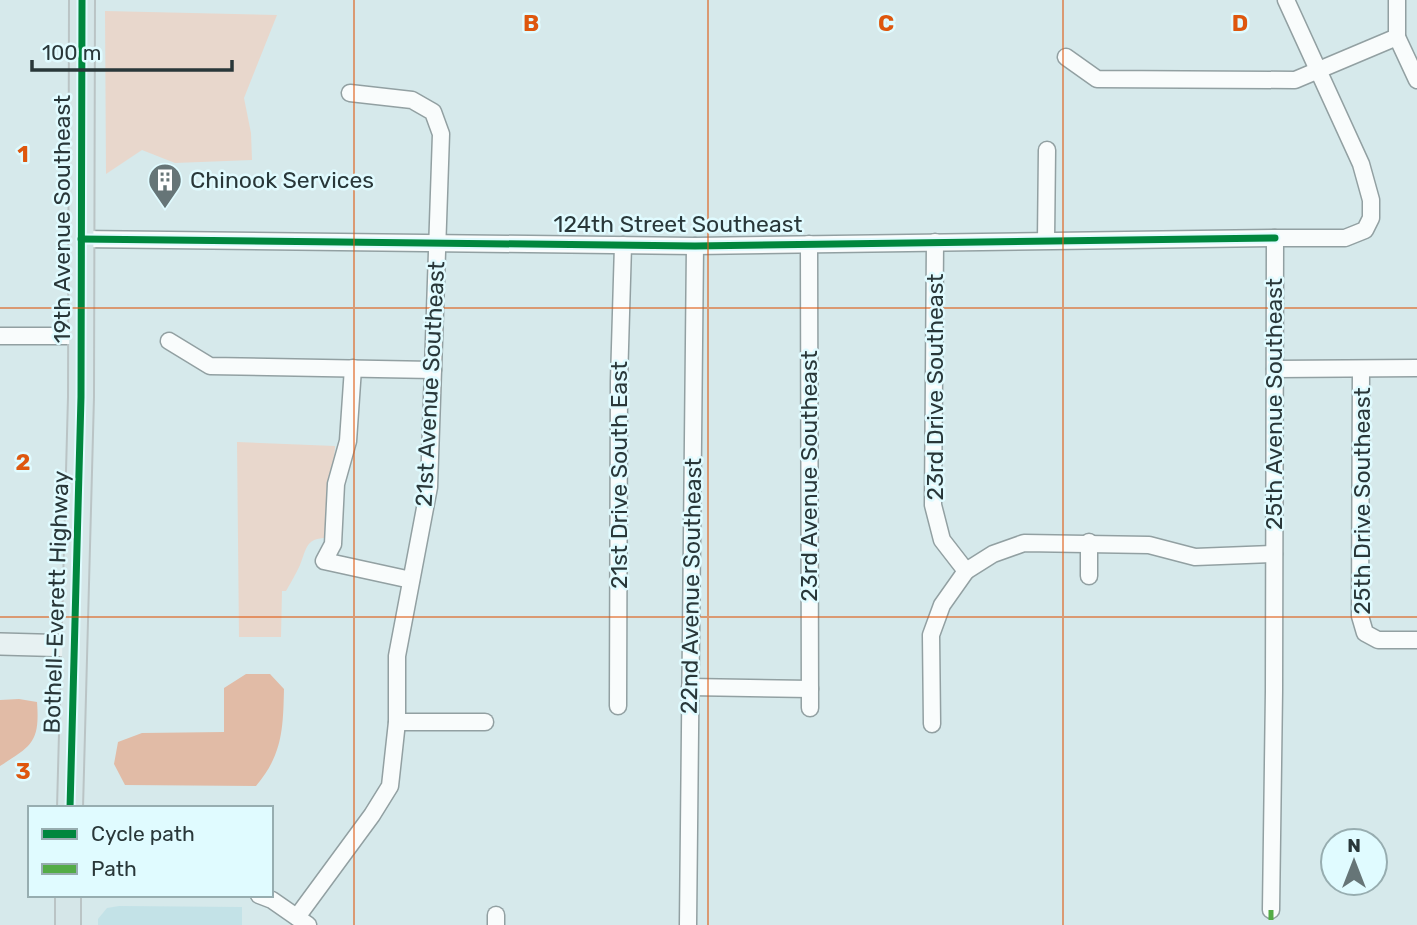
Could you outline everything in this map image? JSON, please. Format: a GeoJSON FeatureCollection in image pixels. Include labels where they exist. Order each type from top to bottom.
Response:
{"type":"FeatureCollection","features":[{"type":"Feature","properties":{"kind":"main road","name":"19th Avenue Southeast"},"geometry":{"type":"LineString","coordinates":[[81,397],[82,0]]}},
{"type":"Feature","properties":{"kind":"main road","name":"Bothell-Everett Highway"},"geometry":{"type":"LineString","coordinates":[[70,806],[81,397]]}},
{"type":"Feature","properties":{"kind":"main road"},"geometry":{"type":"LineString","coordinates":[[68,897],[68,925]]}},
{"type":"Feature","properties":{"kind":"street"},"geometry":{"type":"LineString","coordinates":[[1275,239],[1345,238],[1365,230],[1371,218],[1371,200],[1361,164],[1286,0]]}},
{"type":"Feature","properties":{"kind":"street"},"geometry":{"type":"LineString","coordinates":[[1397,0],[1397,37],[1417,80]]}},
{"type":"Feature","properties":{"kind":"street"},"geometry":{"type":"LineString","coordinates":[[1066,57],[1097,79],[1296,80],[1397,37]]}},
{"type":"Feature","properties":{"kind":"street","name":"21st Avenue Southeast"},"geometry":{"type":"LineString","coordinates":[[302,921],[390,786],[397,722],[397,656],[429,487],[442,134],[433,112],[412,100],[350,93]]}},
{"type":"Feature","properties":{"kind":"street"},"geometry":{"type":"LineString","coordinates":[[1046,240],[1047,150]]}},
{"type":"Feature","properties":{"kind":"street","name":"124th Street Southeast"},"geometry":{"type":"LineString","coordinates":[[81,239],[695,246],[1275,239]]}},
{"type":"Feature","properties":{"kind":"street","name":"25th Avenue Southeast"},"geometry":{"type":"LineString","coordinates":[[1271,910],[1275,239]]}},
{"type":"Feature","properties":{"kind":"street","name":"23rd Drive Southeast"},"geometry":{"type":"LineString","coordinates":[[935,242],[933,505],[942,540],[966,571]]}},
{"type":"Feature","properties":{"kind":"street","name":"23rd Avenue Southeast"},"geometry":{"type":"LineString","coordinates":[[809,244],[810,708]]}},
{"type":"Feature","properties":{"kind":"street","name":"21st Drive South East"},"geometry":{"type":"LineString","coordinates":[[618,706],[619,380],[624,245]]}},
{"type":"Feature","properties":{"kind":"street","name":"22nd Avenue Southeast"},"geometry":{"type":"LineString","coordinates":[[688,925],[695,246]]}},
{"type":"Feature","properties":{"kind":"street"},"geometry":{"type":"LineString","coordinates":[[0,335],[81,336]]}},
{"type":"Feature","properties":{"kind":"street"},"geometry":{"type":"LineString","coordinates":[[169,341],[210,366],[433,370]]}},
{"type":"Feature","properties":{"kind":"street"},"geometry":{"type":"LineString","coordinates":[[353,368],[348,441],[336,484],[333,544],[324,561],[411,580]]}},
{"type":"Feature","properties":{"kind":"street"},"geometry":{"type":"LineString","coordinates":[[1275,369],[1417,368]]}},
{"type":"Feature","properties":{"kind":"street","name":"25th Drive Southeast"},"geometry":{"type":"LineString","coordinates":[[1361,369],[1360,616],[1365,633],[1378,640],[1417,640]]}},
{"type":"Feature","properties":{"kind":"street"},"geometry":{"type":"LineString","coordinates":[[1089,542],[1089,576]]}},
{"type":"Feature","properties":{"kind":"street"},"geometry":{"type":"LineString","coordinates":[[932,724],[932,635],[942,606],[966,571],[993,554],[1024,543],[1089,542],[1149,545],[1195,557],[1274,554]]}},
{"type":"Feature","properties":{"kind":"street"},"geometry":{"type":"LineString","coordinates":[[0,644],[75,646]]}},
{"type":"Feature","properties":{"kind":"street"},"geometry":{"type":"LineString","coordinates":[[690,687],[810,689]]}},
{"type":"Feature","properties":{"kind":"street"},"geometry":{"type":"LineString","coordinates":[[397,722],[485,722]]}},
{"type":"Feature","properties":{"kind":"street"},"geometry":{"type":"LineString","coordinates":[[264,897],[302,921]]}},
{"type":"Feature","properties":{"kind":"shaded area"},"geometry":{"type":"Polygon","coordinates":[[[105,11],[277,15],[244,98],[251,133],[252,160],[175,163],[142,150],[106,174],[105,11]]]}},
{"type":"Feature","properties":{"kind":"shaded area"},"geometry":{"type":"Polygon","coordinates":[[[237,442],[335,446],[330,538],[316,539],[309,544],[286,591],[282,591],[281,637],[239,637],[237,442]]]}},
{"type":"Feature","properties":{"kind":"shaded area"},"geometry":{"type":"Polygon","coordinates":[[[246,674],[270,674],[284,689],[280,740],[272,763],[256,786],[125,785],[114,764],[118,742],[142,733],[224,732],[224,688],[246,674]]]}},
{"type":"Feature","properties":{"kind":"shaded area"},"geometry":{"type":"Polygon","coordinates":[[[0,700],[37,702],[35,735],[27,748],[0,766],[0,700]]]}},
{"type":"Feature","properties":{"kind":"shaded area"},"geometry":{"type":"Polygon","coordinates":[[[242,907],[242,925],[98,925],[98,919],[107,908],[242,907]]]}},
{"type":"Feature","properties":{"kind":"marked path"},"geometry":{"type":"LineString","coordinates":[[1271,910],[1271,925]]}},
{"type":"Feature","properties":{"kind":"cycle path"},"geometry":{"type":"LineString","coordinates":[[70,806],[81,397],[82,0]]}},
{"type":"Feature","properties":{"kind":"cycle path"},"geometry":{"type":"LineString","coordinates":[[81,239],[695,246],[1275,238]]}},
{"type":"Feature","properties":{"kind":"place","name":"Chinook Services"},"geometry":{"type":"Point","coordinates":[165,210]}}]}
